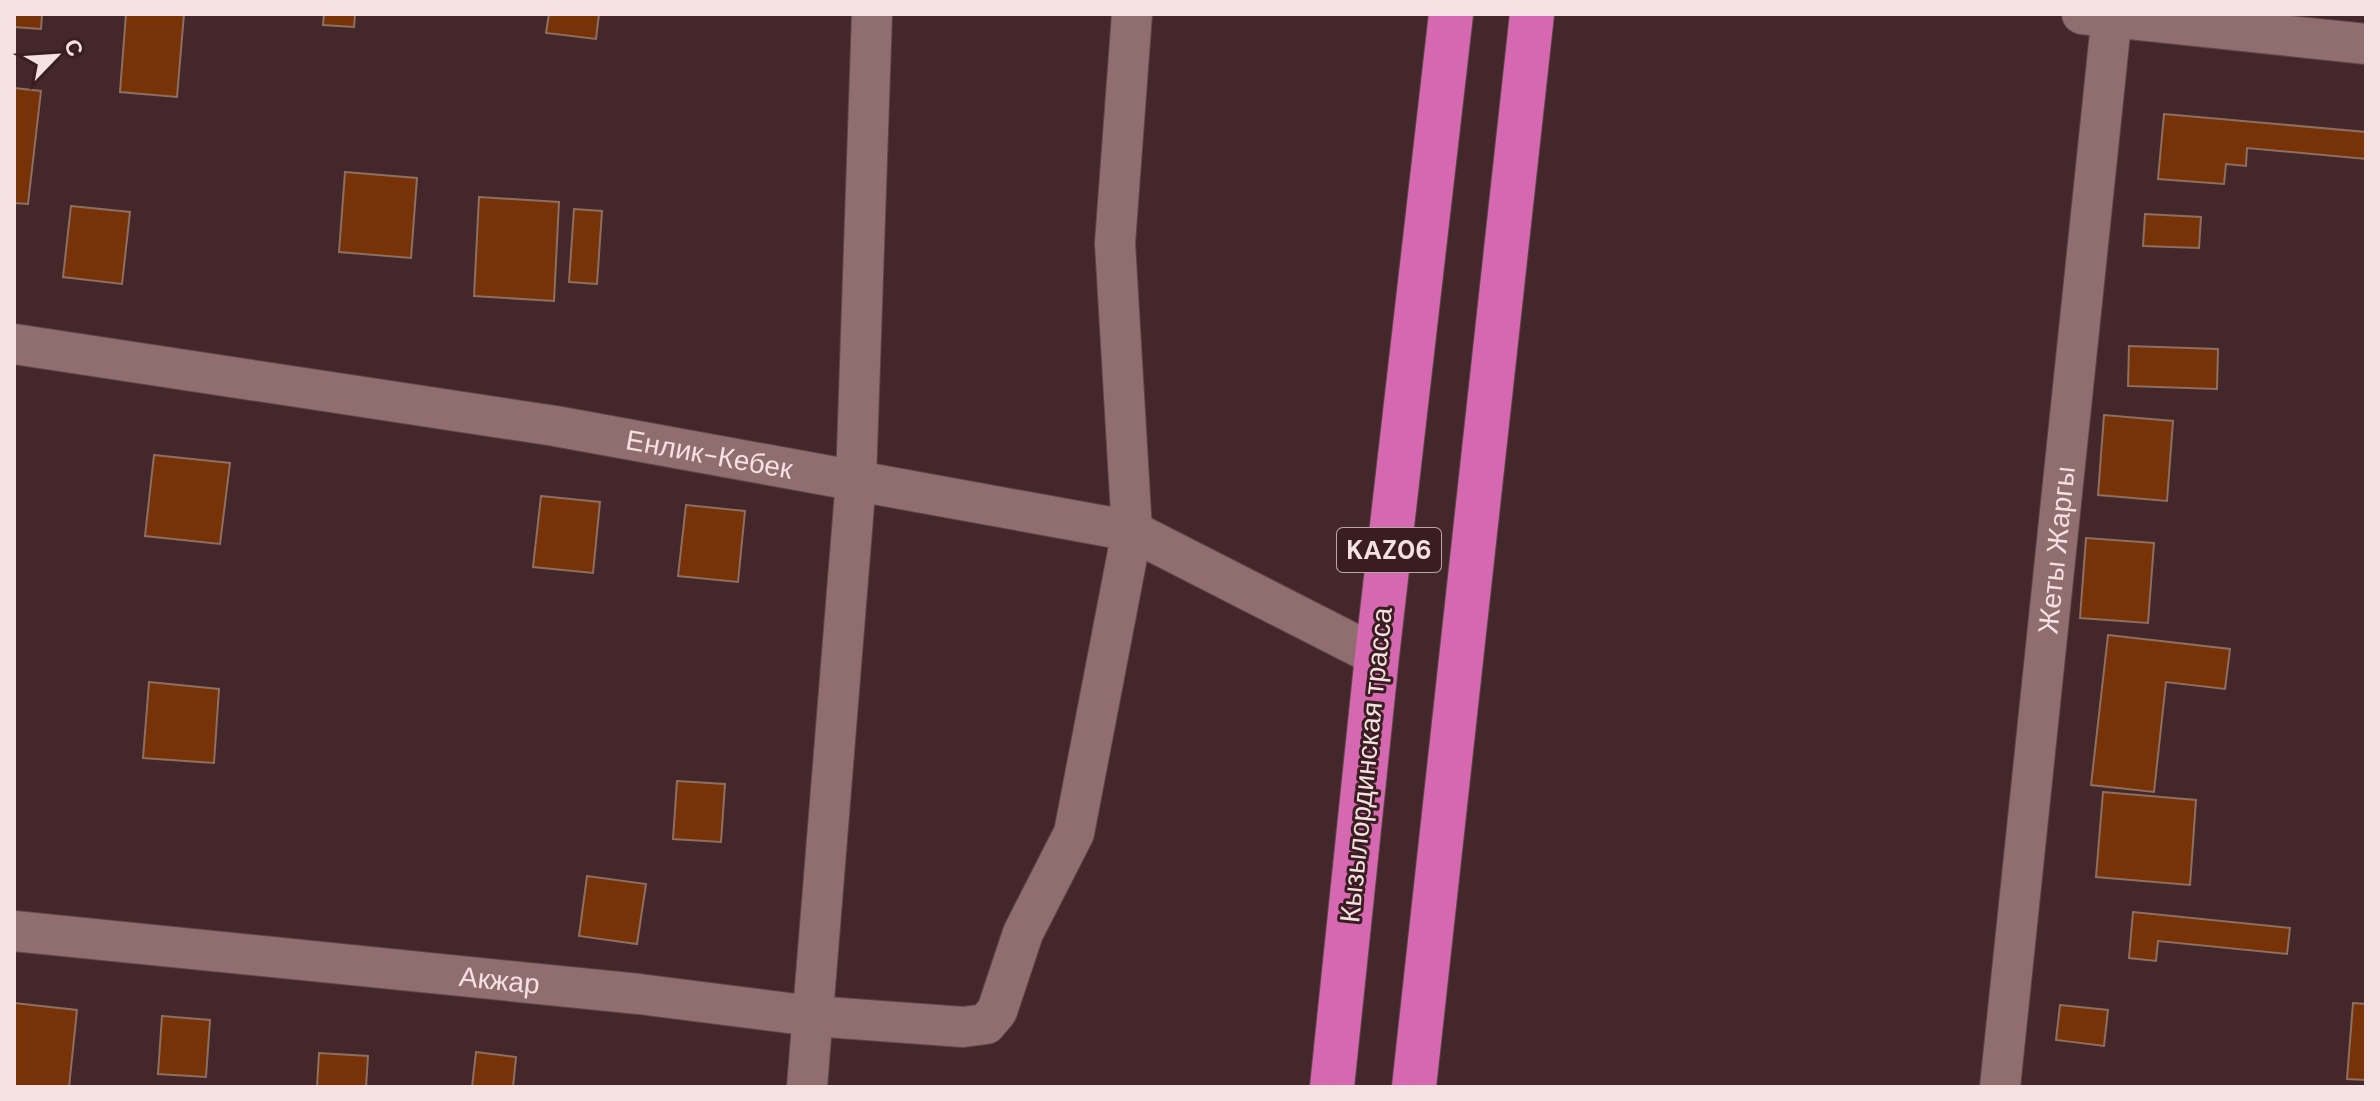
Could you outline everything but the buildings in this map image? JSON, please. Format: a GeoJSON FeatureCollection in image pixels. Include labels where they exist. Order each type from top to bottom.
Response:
{"type":"FeatureCollection","features":[{"type":"Feature","properties":{"kind":"highway","name":"Кызылординская трасса"},"geometry":{"type":"LineString","coordinates":[[1332,1087],[1377,656],[1451,14]]}},
{"type":"Feature","properties":{"kind":"highway","name":"KАZ06"},"geometry":{"type":"LineString","coordinates":[[1414,1087],[1532,14]]}},
{"type":"Feature","properties":{"kind":"street"},"geometry":{"type":"LineString","coordinates":[[807,1087],[856,480],[872,14]]}},
{"type":"Feature","properties":{"kind":"street"},"geometry":{"type":"LineString","coordinates":[[1132,14],[1115,243],[1132,531]]}},
{"type":"Feature","properties":{"kind":"street"},"geometry":{"type":"LineString","coordinates":[[2102,15],[2366,44]]}},
{"type":"Feature","properties":{"kind":"street","name":"Жеты Жаргы"},"geometry":{"type":"LineString","coordinates":[[2000,1087],[2102,15]]}},
{"type":"Feature","properties":{"kind":"street","name":"Енлик-Кебек"},"geometry":{"type":"LineString","coordinates":[[14,344],[555,426],[1132,531],[1377,656]]}},
{"type":"Feature","properties":{"kind":"street","name":"Акжар"},"geometry":{"type":"LineString","coordinates":[[14,931],[639,994],[812,1016],[963,1027],[986,1024],[997,1011],[1023,933],[1074,833],[1132,531]]}}]}
